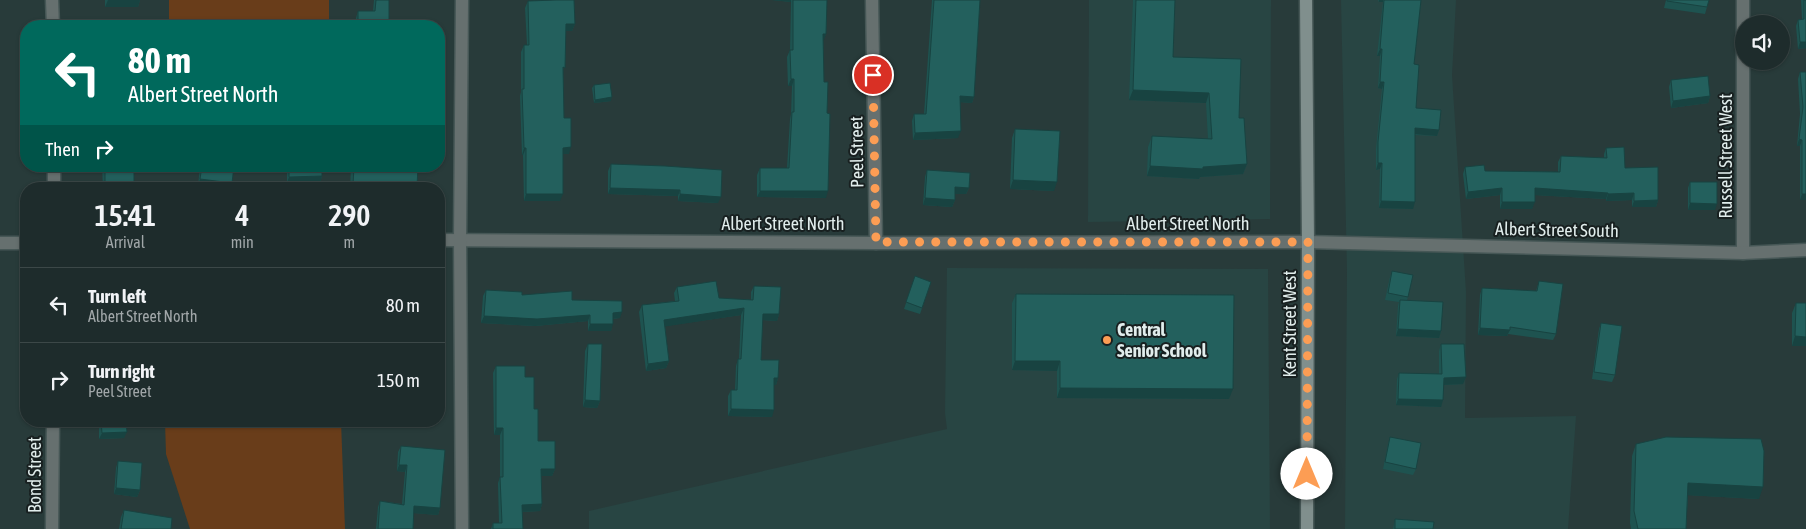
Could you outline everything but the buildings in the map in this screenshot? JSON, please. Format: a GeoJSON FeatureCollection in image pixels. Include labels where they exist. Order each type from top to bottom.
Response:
{"type":"FeatureCollection","features":[{"type":"Feature","properties":{"kind":"main road","name":"Kent Street West"},"geometry":{"type":"LineString","coordinates":[[1306,0],[1308,242],[1307,529]]}},
{"type":"Feature","properties":{"kind":"street"},"geometry":{"type":"LineString","coordinates":[[52,0],[53,20]]}},
{"type":"Feature","properties":{"kind":"street"},"geometry":{"type":"LineString","coordinates":[[462,0],[460,240],[462,529]]}},
{"type":"Feature","properties":{"kind":"street","name":"Peel Street"},"geometry":{"type":"LineString","coordinates":[[872,0],[876,242]]}},
{"type":"Feature","properties":{"kind":"street","name":"Russell Street West"},"geometry":{"type":"LineString","coordinates":[[1743,0],[1743,253]]}},
{"type":"Feature","properties":{"kind":"street","name":"Albert Street North"},"geometry":{"type":"LineString","coordinates":[[445,240],[1308,242]]}},
{"type":"Feature","properties":{"kind":"street","name":"Albert Street South"},"geometry":{"type":"LineString","coordinates":[[1308,242],[1743,253],[1806,250]]}},
{"type":"Feature","properties":{"kind":"street"},"geometry":{"type":"LineString","coordinates":[[0,243],[20,243]]}},
{"type":"Feature","properties":{"kind":"street","name":"Bond Street"},"geometry":{"type":"LineString","coordinates":[[52,529],[53,427]]}},
{"type":"Feature","properties":{"kind":"shaded area"},"geometry":{"type":"Polygon","coordinates":[[[169,0],[329,0],[329,20],[169,20],[169,0]]]}},
{"type":"Feature","properties":{"kind":"shaded area"},"geometry":{"type":"Polygon","coordinates":[[[1089,0],[1271,0],[1270,219],[1088,222],[1089,0]]]}},
{"type":"Feature","properties":{"kind":"shaded area"},"geometry":{"type":"Polygon","coordinates":[[[1341,0],[1456,0],[1452,75],[1466,292],[1465,418],[1576,416],[1568,529],[1345,529],[1347,271],[1341,0]]]}},
{"type":"Feature","properties":{"kind":"shaded area"},"geometry":{"type":"Polygon","coordinates":[[[947,268],[1268,269],[1270,529],[589,529],[589,511],[947,429],[945,413],[947,268]]]}},
{"type":"Feature","properties":{"kind":"shaded area"},"geometry":{"type":"Polygon","coordinates":[[[165,427],[341,427],[345,529],[190,529],[166,454],[165,427]]]}},
{"type":"Feature","properties":{"kind":"place","name":"Central Senior School"},"geometry":{"type":"Point","coordinates":[1107,340]}},
{"type":"Feature","properties":{"kind":"route"},"geometry":{"type":"LineString","coordinates":[[873,75],[876,242],[1308,242],[1307,474]]}}]}
